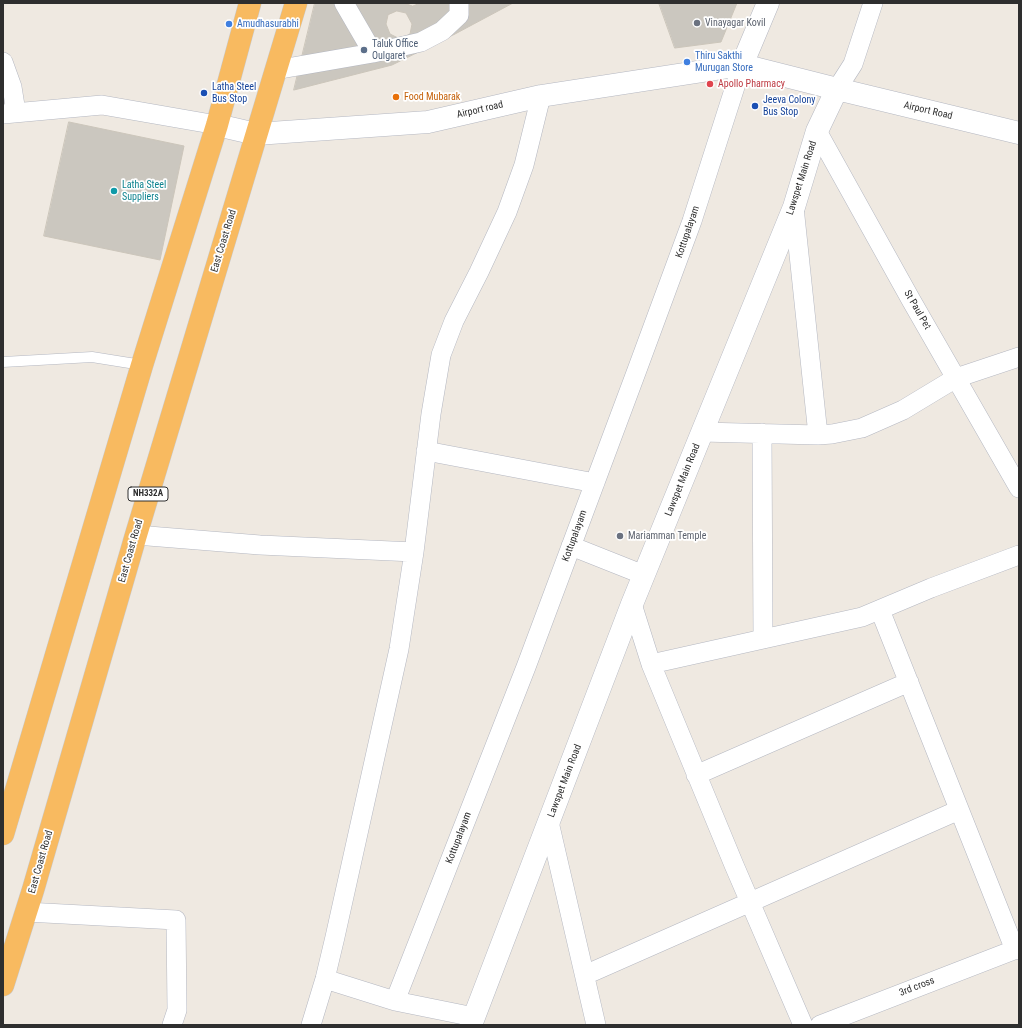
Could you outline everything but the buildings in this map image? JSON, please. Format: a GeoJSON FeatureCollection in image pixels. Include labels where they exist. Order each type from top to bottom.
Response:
{"type":"FeatureCollection","features":[{"type":"Feature","properties":{"kind":"highway"},"geometry":{"type":"LineString","coordinates":[[4,829],[142,365],[217,125],[250,3]]}},
{"type":"Feature","properties":{"kind":"highway","name":"East Coast Road"},"geometry":{"type":"LineString","coordinates":[[3,985],[26,912],[136,535],[296,3]]}},
{"type":"Feature","properties":{"kind":"street"},"geometry":{"type":"LineString","coordinates":[[344,3],[373,53]]}},
{"type":"Feature","properties":{"kind":"street"},"geometry":{"type":"LineString","coordinates":[[275,70],[373,53],[421,42],[442,31],[459,15],[460,3]]}},
{"type":"Feature","properties":{"kind":"street"},"geometry":{"type":"LineString","coordinates":[[768,3],[742,66],[836,88],[853,64],[873,3]]}},
{"type":"Feature","properties":{"kind":"street"},"geometry":{"type":"LineString","coordinates":[[3,62],[12,87],[9,113],[102,105],[217,125]]}},
{"type":"Feature","properties":{"kind":"street","name":"Airport road"},"geometry":{"type":"LineString","coordinates":[[217,125],[256,134],[428,122],[541,96],[742,66]]}},
{"type":"Feature","properties":{"kind":"street","name":"Kottupalayam"},"geometry":{"type":"LineString","coordinates":[[395,1001],[572,546],[692,222],[742,66]]}},
{"type":"Feature","properties":{"kind":"street","name":"Lawspet Main Road"},"geometry":{"type":"LineString","coordinates":[[473,1021],[632,604],[794,207],[817,131],[836,88]]}},
{"type":"Feature","properties":{"kind":"street","name":"Airport Road"},"geometry":{"type":"LineString","coordinates":[[836,88],[1019,133]]}},
{"type":"Feature","properties":{"kind":"street"},"geometry":{"type":"LineString","coordinates":[[311,1025],[325,979],[399,649],[414,552],[426,451],[441,355],[454,321],[507,212],[524,165],[541,96]]}},
{"type":"Feature","properties":{"kind":"street","name":"St Paul Pet"},"geometry":{"type":"LineString","coordinates":[[817,131],[911,300],[1019,488]]}},
{"type":"Feature","properties":{"kind":"street"},"geometry":{"type":"LineString","coordinates":[[794,207],[818,435]]}},
{"type":"Feature","properties":{"kind":"street"},"geometry":{"type":"LineString","coordinates":[[702,432],[818,435],[832,434],[862,428],[903,410],[956,378],[1019,357]]}},
{"type":"Feature","properties":{"kind":"street"},"geometry":{"type":"LineString","coordinates":[[762,433],[763,639]]}},
{"type":"Feature","properties":{"kind":"street"},"geometry":{"type":"LineString","coordinates":[[426,451],[595,483]]}},
{"type":"Feature","properties":{"kind":"street"},"geometry":{"type":"LineString","coordinates":[[136,535],[260,545],[414,552]]}},
{"type":"Feature","properties":{"kind":"street"},"geometry":{"type":"LineString","coordinates":[[572,546],[644,575]]}},
{"type":"Feature","properties":{"kind":"street"},"geometry":{"type":"LineString","coordinates":[[651,664],[862,617],[931,588],[1019,555]]}},
{"type":"Feature","properties":{"kind":"street"},"geometry":{"type":"LineString","coordinates":[[632,604],[651,664],[696,775],[803,1025]]}},
{"type":"Feature","properties":{"kind":"street"},"geometry":{"type":"LineString","coordinates":[[880,610],[959,810],[1017,949]]}},
{"type":"Feature","properties":{"kind":"street"},"geometry":{"type":"LineString","coordinates":[[696,775],[909,682]]}},
{"type":"Feature","properties":{"kind":"street"},"geometry":{"type":"LineString","coordinates":[[585,975],[959,810]]}},
{"type":"Feature","properties":{"kind":"street"},"geometry":{"type":"LineString","coordinates":[[549,822],[596,1025]]}},
{"type":"Feature","properties":{"kind":"street"},"geometry":{"type":"LineString","coordinates":[[26,912],[176,920],[177,1010],[172,1025]]}},
{"type":"Feature","properties":{"kind":"street","name":"3rd cross"},"geometry":{"type":"LineString","coordinates":[[820,1025],[1017,949]]}},
{"type":"Feature","properties":{"kind":"street"},"geometry":{"type":"LineString","coordinates":[[325,979],[395,1001],[473,1021]]}},
{"type":"Feature","properties":{"kind":"lane"},"geometry":{"type":"LineString","coordinates":[[3,362],[92,357],[142,365]]}},
{"type":"Feature","properties":{"kind":"place","name":"Vinayagar Kovil"},"geometry":{"type":"Point","coordinates":[697,23]}},
{"type":"Feature","properties":{"kind":"place","name":"Amudhasurabhi"},"geometry":{"type":"Point","coordinates":[229,24]}},
{"type":"Feature","properties":{"kind":"place","name":"Taluk Office Oulgaret"},"geometry":{"type":"Point","coordinates":[364,50]}},
{"type":"Feature","properties":{"kind":"place","name":"Thiru Sakthi Murugan Store"},"geometry":{"type":"Point","coordinates":[687,62]}},
{"type":"Feature","properties":{"kind":"place","name":"Apollo Pharmacy"},"geometry":{"type":"Point","coordinates":[710,84]}},
{"type":"Feature","properties":{"kind":"place","name":"Latha Steel Bus Stop"},"geometry":{"type":"Point","coordinates":[204,93]}},
{"type":"Feature","properties":{"kind":"place","name":"Food Mubarak"},"geometry":{"type":"Point","coordinates":[396,97]}},
{"type":"Feature","properties":{"kind":"place","name":"Jeeva Colony Bus Stop"},"geometry":{"type":"Point","coordinates":[755,106]}},
{"type":"Feature","properties":{"kind":"place","name":"Latha Steel Suppliers"},"geometry":{"type":"Point","coordinates":[114,191]}},
{"type":"Feature","properties":{"kind":"place","name":"Mariamman Temple"},"geometry":{"type":"Point","coordinates":[620,536]}}]}
